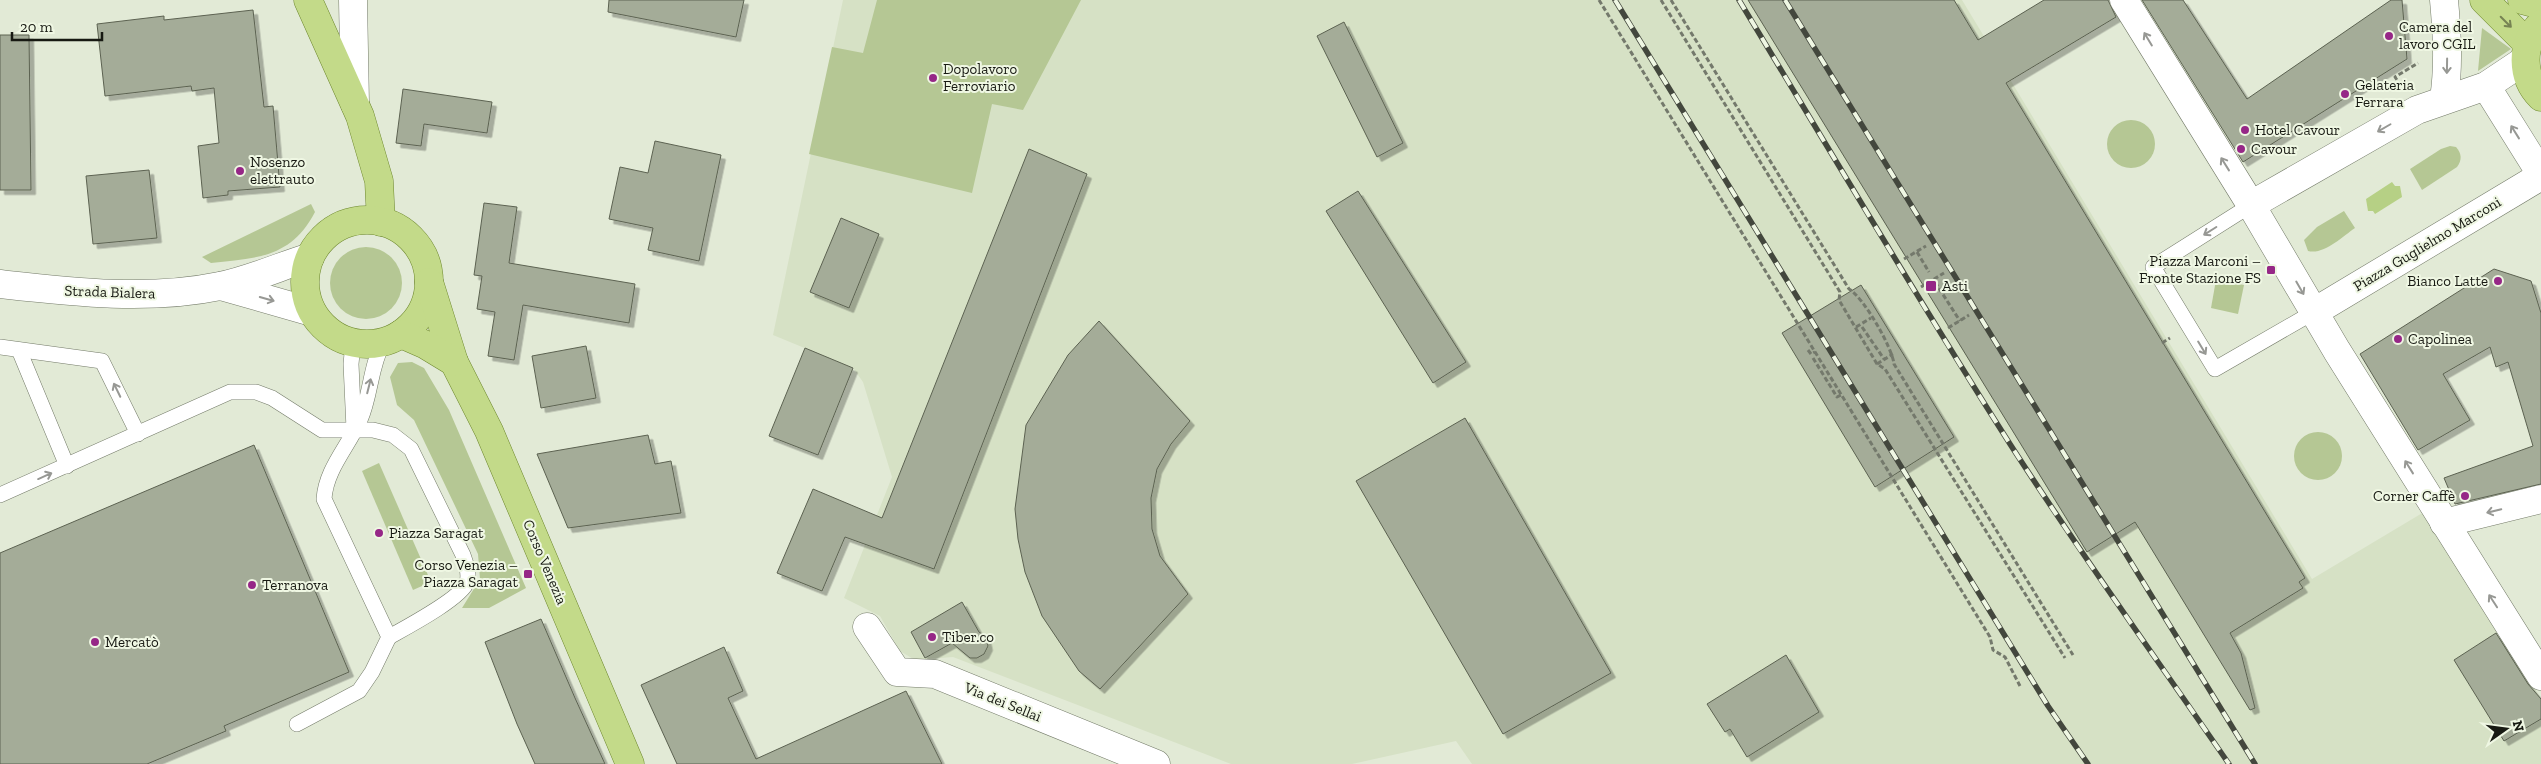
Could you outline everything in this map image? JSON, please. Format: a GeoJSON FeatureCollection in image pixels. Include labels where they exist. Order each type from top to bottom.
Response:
{"type":"FeatureCollection","features":[{"type":"Feature","properties":{"kind":"main road"},"geometry":{"type":"LineString","coordinates":[[308,0],[355,104],[379,181],[381,222]]}},
{"type":"Feature","properties":{"kind":"main road"},"geometry":{"type":"LineString","coordinates":[[2484,0],[2531,42],[2527,76],[2534,91],[2541,97]]}},
{"type":"Feature","properties":{"kind":"main road"},"geometry":{"type":"LineString","coordinates":[[2522,0],[2541,5]]}},
{"type":"Feature","properties":{"kind":"main road"},"geometry":{"type":"LineString","coordinates":[[392,339],[415,321],[425,303],[429,282],[425,262],[416,244],[400,230],[381,222],[360,220],[339,226],[322,239],[310,257],[305,277],[306,295],[312,312],[323,326],[337,337],[353,343],[392,339],[426,344],[454,362]]}},
{"type":"Feature","properties":{"kind":"main road","name":"Corso Venezia"},"geometry":{"type":"LineString","coordinates":[[429,282],[454,362],[489,431],[630,764]]}},
{"type":"Feature","properties":{"kind":"street"},"geometry":{"type":"LineString","coordinates":[[353,0],[355,104]]}},
{"type":"Feature","properties":{"kind":"street"},"geometry":{"type":"LineString","coordinates":[[2124,0],[2252,205],[2314,312],[2444,523],[2541,676]]}},
{"type":"Feature","properties":{"kind":"street"},"geometry":{"type":"LineString","coordinates":[[2444,0],[2447,34],[2447,80],[2444,99]]}},
{"type":"Feature","properties":{"kind":"street","name":"Piazza Guglielmo Marconi"},"geometry":{"type":"LineString","coordinates":[[2252,205],[2417,110],[2444,99],[2486,86],[2531,42]]}},
{"type":"Feature","properties":{"kind":"street"},"geometry":{"type":"LineString","coordinates":[[2486,86],[2541,175]]}},
{"type":"Feature","properties":{"kind":"street","name":"Piazza Guglielmo Marconi"},"geometry":{"type":"LineString","coordinates":[[2314,312],[2541,175]]}},
{"type":"Feature","properties":{"kind":"street","name":"Strada Bialera"},"geometry":{"type":"LineString","coordinates":[[0,284],[125,294],[165,293],[221,286],[310,257]]}},
{"type":"Feature","properties":{"kind":"street","name":"Strada Bialera"},"geometry":{"type":"LineString","coordinates":[[221,286],[312,312]]}},
{"type":"Feature","properties":{"kind":"street"},"geometry":{"type":"LineString","coordinates":[[2444,523],[2541,499]]}},
{"type":"Feature","properties":{"kind":"street","name":"Via dei Sellai"},"geometry":{"type":"LineString","coordinates":[[867,627],[897,672],[935,674],[1156,764]]}},
{"type":"Feature","properties":{"kind":"lane","name":"Piazza Guglielmo Marconi"},"geometry":{"type":"LineString","coordinates":[[2252,205],[2153,267],[2215,369],[2314,312]]}},
{"type":"Feature","properties":{"kind":"lane"},"geometry":{"type":"LineString","coordinates":[[388,637],[324,499],[325,484],[360,420],[376,356],[392,339]]}},
{"type":"Feature","properties":{"kind":"lane"},"geometry":{"type":"LineString","coordinates":[[353,343],[351,373],[354,429]]}},
{"type":"Feature","properties":{"kind":"lane"},"geometry":{"type":"LineString","coordinates":[[0,348],[102,361],[138,434]]}},
{"type":"Feature","properties":{"kind":"lane"},"geometry":{"type":"LineString","coordinates":[[19,350],[67,466]]}},
{"type":"Feature","properties":{"kind":"lane"},"geometry":{"type":"LineString","coordinates":[[0,494],[67,466],[230,392],[256,392],[272,398],[322,430],[373,430],[393,435],[411,449],[464,555],[468,570],[467,582],[463,590],[432,612],[388,637],[372,672],[359,691],[297,724]]}},
{"type":"Feature","properties":{"kind":"path"},"geometry":{"type":"LineString","coordinates":[[1599,0],[1990,637],[1993,650],[2005,657],[2020,686]]}},
{"type":"Feature","properties":{"kind":"path"},"geometry":{"type":"LineString","coordinates":[[1661,0],[1840,292],[1838,300],[1878,364],[1885,369],[2065,658]]}},
{"type":"Feature","properties":{"kind":"path"},"geometry":{"type":"LineString","coordinates":[[1671,0],[1849,289],[1856,294],[1871,318],[1893,354],[1894,364],[2073,655]]}},
{"type":"Feature","properties":{"kind":"path"},"geometry":{"type":"LineString","coordinates":[[2395,78],[2419,62]]}},
{"type":"Feature","properties":{"kind":"path"},"geometry":{"type":"LineString","coordinates":[[1904,259],[1926,246]]}},
{"type":"Feature","properties":{"kind":"path"},"geometry":{"type":"LineString","coordinates":[[1916,252],[1960,321]]}},
{"type":"Feature","properties":{"kind":"path"},"geometry":{"type":"LineString","coordinates":[[1921,287],[1934,281],[1944,273]]}},
{"type":"Feature","properties":{"kind":"path"},"geometry":{"type":"LineString","coordinates":[[1948,328],[1969,315]]}},
{"type":"Feature","properties":{"kind":"path"},"geometry":{"type":"LineString","coordinates":[[1856,327],[1871,318]]}},
{"type":"Feature","properties":{"kind":"path"},"geometry":{"type":"LineString","coordinates":[[1858,320],[1884,359]]}},
{"type":"Feature","properties":{"kind":"path"},"geometry":{"type":"LineString","coordinates":[[1808,350],[1811,354],[1815,352]]}},
{"type":"Feature","properties":{"kind":"path"},"geometry":{"type":"LineString","coordinates":[[1878,364],[1893,354]]}},
{"type":"Feature","properties":{"kind":"path"},"geometry":{"type":"LineString","coordinates":[[1813,358],[1837,397],[1841,395]]}},
{"type":"Feature","properties":{"kind":"shaded area","name":"Asti"},"geometry":{"type":"Polygon","coordinates":[[[843,0],[1962,0],[2312,579],[2424,512],[2541,699],[2541,764],[1472,764],[1456,741],[1352,764],[1231,764],[953,657],[915,660],[900,651],[880,616],[844,598],[892,477],[863,382],[853,368],[773,335],[843,0]]]}},
{"type":"Feature","properties":{"kind":"shaded area","name":"Dopolavoro Ferroviario"},"geometry":{"type":"Polygon","coordinates":[[[877,0],[1081,0],[1023,110],[992,104],[972,193],[809,154],[832,47],[863,53],[877,0]]]}},
{"type":"Feature","properties":{"kind":"shaded area"},"geometry":{"type":"Polygon","coordinates":[[[2482,28],[2511,49],[2478,71],[2482,28]]]}},
{"type":"Feature","properties":{"kind":"shaded area"},"geometry":{"type":"Polygon","coordinates":[[[2131,120],[2140,122],[2148,127],[2153,135],[2155,144],[2153,153],[2148,161],[2140,166],[2131,168],[2122,166],[2114,161],[2109,153],[2107,144],[2109,135],[2114,127],[2122,122],[2131,120]]]}},
{"type":"Feature","properties":{"kind":"shaded area"},"geometry":{"type":"Polygon","coordinates":[[[2450,146],[2456,147],[2460,155],[2460,162],[2457,167],[2422,190],[2410,169],[2441,149],[2450,146]]]}},
{"type":"Feature","properties":{"kind":"shaded area"},"geometry":{"type":"Polygon","coordinates":[[[2392,182],[2395,186],[2400,186],[2402,197],[2375,214],[2373,211],[2368,211],[2366,199],[2392,182]]]}},
{"type":"Feature","properties":{"kind":"shaded area"},"geometry":{"type":"Polygon","coordinates":[[[311,204],[315,212],[306,227],[284,247],[258,257],[211,263],[202,257],[311,204]]]}},
{"type":"Feature","properties":{"kind":"shaded area"},"geometry":{"type":"Polygon","coordinates":[[[2344,211],[2355,228],[2326,248],[2314,252],[2308,251],[2304,240],[2317,227],[2344,211]]]}},
{"type":"Feature","properties":{"kind":"shaded area"},"geometry":{"type":"Polygon","coordinates":[[[359,247],[373,247],[392,257],[402,276],[402,290],[392,309],[373,319],[359,319],[340,309],[330,290],[330,276],[340,257],[359,247]]]}},
{"type":"Feature","properties":{"kind":"shaded area"},"geometry":{"type":"Polygon","coordinates":[[[2216,280],[2244,285],[2238,314],[2211,308],[2216,280]]]}},
{"type":"Feature","properties":{"kind":"shaded area"},"geometry":{"type":"Polygon","coordinates":[[[412,362],[424,368],[449,410],[526,588],[489,608],[462,608],[480,579],[478,554],[414,420],[397,405],[390,377],[398,363],[412,362]]]}},
{"type":"Feature","properties":{"kind":"shaded area"},"geometry":{"type":"Polygon","coordinates":[[[2318,432],[2327,434],[2335,439],[2340,447],[2342,456],[2340,465],[2335,473],[2327,478],[2318,480],[2309,478],[2301,473],[2296,465],[2294,456],[2296,447],[2301,439],[2309,434],[2318,432]]]}},
{"type":"Feature","properties":{"kind":"shaded area"},"geometry":{"type":"Polygon","coordinates":[[[379,463],[431,582],[413,590],[362,471],[379,463]]]}},
{"type":"Feature","properties":{"kind":"building"},"geometry":{"type":"Polygon","coordinates":[[[609,0],[744,0],[736,37],[608,12],[609,0]]]}},
{"type":"Feature","properties":{"kind":"building"},"geometry":{"type":"Polygon","coordinates":[[[1748,0],[1954,0],[1978,40],[2044,0],[2108,0],[2116,17],[2006,83],[2305,578],[2299,582],[2303,588],[2230,633],[2241,653],[2255,708],[2250,710],[2135,522],[2087,552],[1748,0]]]}},
{"type":"Feature","properties":{"kind":"building"},"geometry":{"type":"Polygon","coordinates":[[[2142,0],[2183,0],[2247,99],[2391,0],[2402,0],[2407,59],[2243,162],[2142,0]]]}},
{"type":"Feature","properties":{"kind":"building"},"geometry":{"type":"Polygon","coordinates":[[[253,10],[264,107],[273,106],[280,187],[228,191],[228,195],[203,198],[198,146],[219,143],[214,88],[192,91],[191,86],[105,96],[97,24],[164,16],[164,20],[253,10]]]}},
{"type":"Feature","properties":{"kind":"building"},"geometry":{"type":"Polygon","coordinates":[[[1344,22],[1403,143],[1377,157],[1317,36],[1344,22]]]}},
{"type":"Feature","properties":{"kind":"building"},"geometry":{"type":"Polygon","coordinates":[[[0,35],[29,35],[31,190],[0,190],[0,35]]]}},
{"type":"Feature","properties":{"kind":"building"},"geometry":{"type":"Polygon","coordinates":[[[403,89],[492,102],[487,133],[424,124],[421,146],[396,143],[403,89]]]}},
{"type":"Feature","properties":{"kind":"building"},"geometry":{"type":"Polygon","coordinates":[[[655,141],[721,155],[699,261],[648,250],[653,228],[609,219],[620,167],[648,173],[655,141]]]}},
{"type":"Feature","properties":{"kind":"building"},"geometry":{"type":"Polygon","coordinates":[[[1029,149],[1087,174],[934,569],[845,537],[822,591],[777,573],[813,489],[882,518],[1029,149]]]}},
{"type":"Feature","properties":{"kind":"building"},"geometry":{"type":"Polygon","coordinates":[[[149,170],[157,238],[93,244],[86,176],[149,170]]]}},
{"type":"Feature","properties":{"kind":"building"},"geometry":{"type":"Polygon","coordinates":[[[1358,191],[1466,362],[1433,383],[1326,211],[1358,191]]]}},
{"type":"Feature","properties":{"kind":"building"},"geometry":{"type":"Polygon","coordinates":[[[484,203],[517,207],[509,263],[635,284],[629,323],[523,305],[514,360],[488,356],[495,312],[477,309],[482,276],[474,275],[484,203]]]}},
{"type":"Feature","properties":{"kind":"building"},"geometry":{"type":"Polygon","coordinates":[[[841,218],[879,234],[849,308],[810,292],[841,218]]]}},
{"type":"Feature","properties":{"kind":"building"},"geometry":{"type":"Polygon","coordinates":[[[2494,269],[2531,281],[2541,313],[2541,484],[2455,504],[2444,478],[2533,446],[2508,362],[2496,367],[2490,347],[2443,374],[2470,420],[2418,450],[2360,354],[2494,269]]]}},
{"type":"Feature","properties":{"kind":"building"},"geometry":{"type":"Polygon","coordinates":[[[1861,285],[1954,437],[1875,487],[1782,333],[1861,285]]]}},
{"type":"Feature","properties":{"kind":"building"},"geometry":{"type":"Polygon","coordinates":[[[1099,321],[1190,421],[1171,444],[1157,469],[1151,498],[1152,529],[1160,556],[1188,594],[1100,689],[1079,671],[1042,616],[1025,572],[1018,539],[1015,509],[1026,425],[1068,355],[1099,321]]]}},
{"type":"Feature","properties":{"kind":"building"},"geometry":{"type":"Polygon","coordinates":[[[586,346],[596,398],[541,408],[532,356],[586,346]]]}},
{"type":"Feature","properties":{"kind":"building"},"geometry":{"type":"Polygon","coordinates":[[[805,348],[853,368],[818,455],[769,436],[805,348]]]}},
{"type":"Feature","properties":{"kind":"building"},"geometry":{"type":"Polygon","coordinates":[[[1465,418],[1611,673],[1503,734],[1356,481],[1465,418]]]}},
{"type":"Feature","properties":{"kind":"building"},"geometry":{"type":"Polygon","coordinates":[[[648,435],[655,464],[671,461],[681,513],[568,528],[537,454],[648,435]]]}},
{"type":"Feature","properties":{"kind":"building"},"geometry":{"type":"Polygon","coordinates":[[[254,445],[349,672],[224,726],[226,731],[147,764],[0,764],[0,553],[254,445]]]}},
{"type":"Feature","properties":{"kind":"building"},"geometry":{"type":"Polygon","coordinates":[[[962,602],[979,632],[986,637],[988,646],[984,654],[977,658],[970,658],[952,643],[925,658],[911,632],[962,602]]]}},
{"type":"Feature","properties":{"kind":"building"},"geometry":{"type":"Polygon","coordinates":[[[541,619],[605,764],[535,764],[517,724],[485,642],[541,619]]]}},
{"type":"Feature","properties":{"kind":"building"},"geometry":{"type":"Polygon","coordinates":[[[2496,633],[2528,684],[2541,699],[2541,719],[2504,741],[2454,660],[2496,633]]]}},
{"type":"Feature","properties":{"kind":"building"},"geometry":{"type":"Polygon","coordinates":[[[724,647],[743,691],[728,698],[756,759],[906,691],[942,764],[677,764],[641,685],[724,647]]]}},
{"type":"Feature","properties":{"kind":"building"},"geometry":{"type":"Polygon","coordinates":[[[1786,655],[1819,712],[1747,757],[1730,729],[1725,732],[1707,704],[1786,655]]]}},
{"type":"Feature","properties":{"kind":"railway"},"geometry":{"type":"LineString","coordinates":[[1615,0],[2048,706],[2088,764]]}},
{"type":"Feature","properties":{"kind":"railway"},"geometry":{"type":"LineString","coordinates":[[1739,0],[1907,279],[2010,444],[2229,764]]}},
{"type":"Feature","properties":{"kind":"railway"},"geometry":{"type":"LineString","coordinates":[[1785,0],[2255,764]]}},
{"type":"Feature","properties":{"kind":"place","name":"Camera del lavoro CGIL"},"geometry":{"type":"Point","coordinates":[2389,36]}},
{"type":"Feature","properties":{"kind":"place","name":"Dopolavoro Ferroviario"},"geometry":{"type":"Point","coordinates":[933,78]}},
{"type":"Feature","properties":{"kind":"place","name":"Gelateria Ferrara"},"geometry":{"type":"Point","coordinates":[2345,94]}},
{"type":"Feature","properties":{"kind":"place","name":"Hotel Cavour"},"geometry":{"type":"Point","coordinates":[2245,130]}},
{"type":"Feature","properties":{"kind":"place","name":"Cavour"},"geometry":{"type":"Point","coordinates":[2241,149]}},
{"type":"Feature","properties":{"kind":"place","name":"Nosenzo elettrauto"},"geometry":{"type":"Point","coordinates":[240,171]}},
{"type":"Feature","properties":{"kind":"place","name":"Piazza Marconi – Fronte Stazione FS"},"geometry":{"type":"Point","coordinates":[2271,270]}},
{"type":"Feature","properties":{"kind":"place","name":"Bianco Latte"},"geometry":{"type":"Point","coordinates":[2498,281]}},
{"type":"Feature","properties":{"kind":"place","name":"Asti"},"geometry":{"type":"Point","coordinates":[1931,286]}},
{"type":"Feature","properties":{"kind":"place","name":"Capolinea"},"geometry":{"type":"Point","coordinates":[2398,339]}},
{"type":"Feature","properties":{"kind":"place","name":"Corner Caffè"},"geometry":{"type":"Point","coordinates":[2465,496]}},
{"type":"Feature","properties":{"kind":"place","name":"Piazza Saragat"},"geometry":{"type":"Point","coordinates":[379,533]}},
{"type":"Feature","properties":{"kind":"place","name":"Corso Venezia – Piazza Saragat"},"geometry":{"type":"Point","coordinates":[528,574]}},
{"type":"Feature","properties":{"kind":"place","name":"Terranova"},"geometry":{"type":"Point","coordinates":[252,585]}},
{"type":"Feature","properties":{"kind":"place","name":"Tiber.co"},"geometry":{"type":"Point","coordinates":[932,637]}},
{"type":"Feature","properties":{"kind":"place","name":"Mercatò"},"geometry":{"type":"Point","coordinates":[95,642]}}]}
